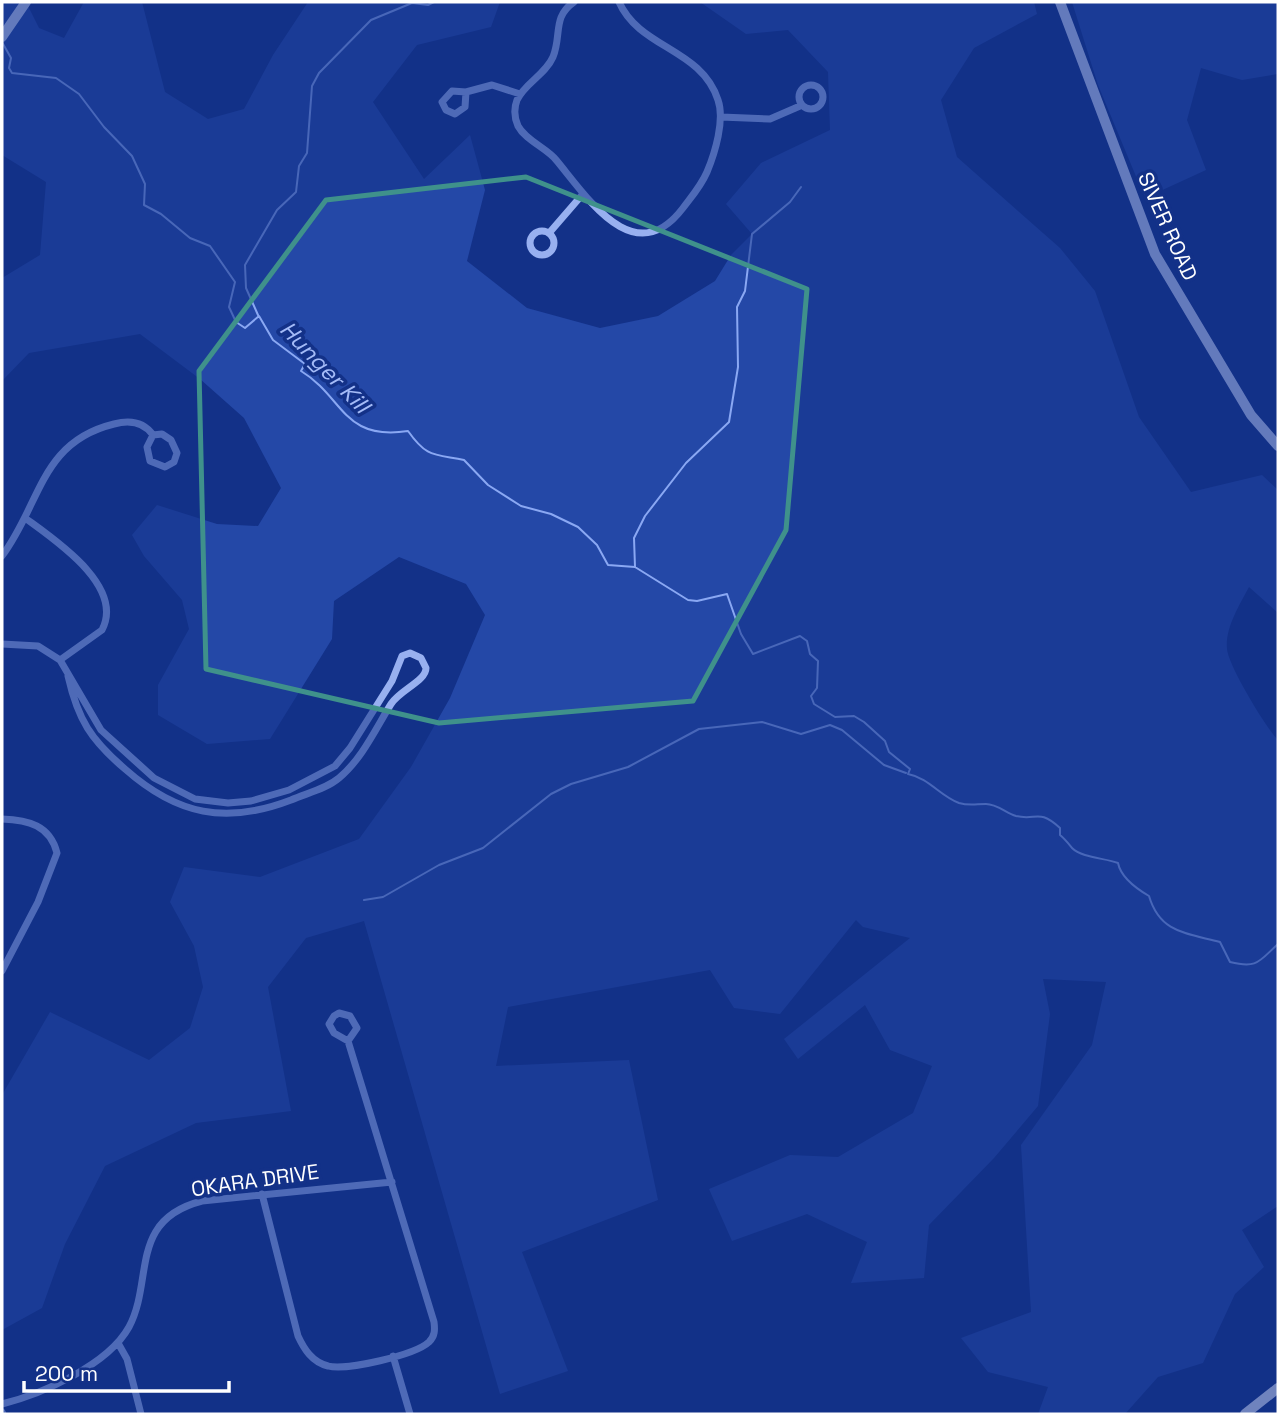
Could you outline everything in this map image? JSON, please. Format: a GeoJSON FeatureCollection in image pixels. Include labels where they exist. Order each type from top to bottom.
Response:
{"type":"FeatureCollection","features":[{"type":"Feature","properties":{"kind":"main road"},"geometry":{"type":"LineString","coordinates":[[1245,1414],[1278,1388]]}},
{"type":"Feature","properties":{"kind":"street"},"geometry":{"type":"LineString","coordinates":[[2,37],[26,2]]}},
{"type":"Feature","properties":{"kind":"street"},"geometry":{"type":"LineString","coordinates":[[574,2],[559,18],[555,48],[549,64],[520,94],[515,107],[519,127],[552,155],[582,195],[604,215],[629,231],[639,234],[659,230],[676,216],[703,182],[711,163],[721,117],[715,91],[702,70],[689,58],[640,31],[627,18],[619,2]]}},
{"type":"Feature","properties":{"kind":"street","name":"SIVER ROAD"},"geometry":{"type":"LineString","coordinates":[[1060,2],[1153,251],[1251,415],[1278,446]]}},
{"type":"Feature","properties":{"kind":"street"},"geometry":{"type":"LineString","coordinates":[[466,92],[492,85],[520,94]]}},
{"type":"Feature","properties":{"kind":"street"},"geometry":{"type":"LineString","coordinates":[[721,117],[770,119],[800,106]]}},
{"type":"Feature","properties":{"kind":"street"},"geometry":{"type":"LineString","coordinates":[[550,232],[582,195]]}},
{"type":"Feature","properties":{"kind":"street"},"geometry":{"type":"LineString","coordinates":[[2,555],[25,519],[45,473],[73,442],[96,430],[124,422],[138,423],[152,435],[162,434],[174,444],[176,458],[169,466],[161,467],[150,461],[147,447],[152,435]]}},
{"type":"Feature","properties":{"kind":"street"},"geometry":{"type":"LineString","coordinates":[[25,519],[82,563],[97,586],[106,611],[102,630],[60,660]]}},
{"type":"Feature","properties":{"kind":"street"},"geometry":{"type":"LineString","coordinates":[[2,644],[38,646],[60,660],[109,739],[154,778],[195,799],[240,803],[289,790],[326,772],[342,758],[354,742],[392,681],[399,660],[405,654],[417,655],[426,668],[425,676],[399,692],[364,747],[338,779],[291,800],[239,814],[192,809],[153,792],[101,747],[84,725],[68,676]]}},
{"type":"Feature","properties":{"kind":"street"},"geometry":{"type":"LineString","coordinates":[[101,747],[109,739]]}},
{"type":"Feature","properties":{"kind":"street"},"geometry":{"type":"LineString","coordinates":[[354,742],[364,747]]}},
{"type":"Feature","properties":{"kind":"street"},"geometry":{"type":"LineString","coordinates":[[289,790],[291,800]]}},
{"type":"Feature","properties":{"kind":"street"},"geometry":{"type":"LineString","coordinates":[[192,809],[195,799]]}},
{"type":"Feature","properties":{"kind":"street"},"geometry":{"type":"LineString","coordinates":[[2,820],[26,821],[41,827],[50,836],[57,853],[38,902],[2,971]]}},
{"type":"Feature","properties":{"kind":"street"},"geometry":{"type":"LineString","coordinates":[[262,1194],[298,1336],[308,1354],[319,1363],[335,1367],[415,1351],[430,1341],[435,1331],[434,1319],[348,1041]]}},
{"type":"Feature","properties":{"kind":"street","name":"OKARA DRIVE"},"geometry":{"type":"LineString","coordinates":[[2,1404],[57,1383],[105,1356],[118,1343],[132,1319],[142,1269],[152,1240],[164,1222],[190,1204],[262,1194],[392,1182]]}},
{"type":"Feature","properties":{"kind":"street"},"geometry":{"type":"LineString","coordinates":[[118,1343],[128,1359],[141,1414]]}},
{"type":"Feature","properties":{"kind":"street"},"geometry":{"type":"LineString","coordinates":[[393,1356],[410,1414]]}},
{"type":"Feature","properties":{"kind":"highlighted area"},"geometry":{"type":"Polygon","coordinates":[[[526,177],[807,289],[786,530],[693,701],[439,723],[206,669],[199,371],[326,200],[526,177]]]}},
{"type":"Feature","properties":{"kind":"shaded area"},"geometry":{"type":"Polygon","coordinates":[[[2,2],[26,2],[39,28],[64,38],[84,2],[142,2],[165,92],[208,119],[244,109],[273,55],[308,2],[500,2],[491,27],[417,45],[373,102],[424,179],[470,135],[485,190],[467,261],[527,308],[600,328],[658,316],[715,281],[731,255],[752,234],[726,204],[761,163],[830,130],[828,72],[788,30],[746,34],[700,2],[1034,2],[1037,14],[974,48],[941,100],[957,157],[1060,248],[1095,291],[1139,417],[1191,492],[1262,475],[1278,490],[1278,613],[1249,587],[1228,633],[1227,649],[1240,682],[1278,740],[1278,1206],[1242,1230],[1264,1267],[1235,1294],[1203,1363],[1158,1377],[1125,1414],[1038,1414],[1048,1387],[988,1372],[961,1338],[1031,1312],[1021,1145],[1092,1045],[1106,982],[1043,979],[1050,1014],[1038,1106],[994,1158],[929,1225],[924,1278],[851,1283],[867,1242],[807,1214],[732,1241],[709,1189],[790,1155],[838,1157],[913,1113],[932,1066],[890,1050],[865,1005],[798,1059],[784,1039],[910,938],[863,927],[856,920],[780,1014],[734,1008],[710,970],[508,1007],[496,1066],[629,1060],[658,1200],[522,1252],[568,1371],[500,1394],[364,921],[306,938],[268,987],[291,1111],[196,1123],[105,1166],[65,1244],[42,1308],[2,1330],[2,1095],[50,1012],[149,1060],[190,1028],[203,987],[194,946],[170,902],[184,867],[260,877],[359,839],[411,767],[450,698],[485,615],[466,584],[399,557],[334,601],[332,639],[270,739],[207,744],[158,715],[158,685],[189,629],[182,600],[144,556],[132,535],[157,505],[217,524],[258,526],[281,488],[244,418],[200,379],[140,334],[29,353],[2,381],[2,278],[40,255],[46,182],[2,155],[2,2]]]}},
{"type":"Feature","properties":{"kind":"shaded area"},"geometry":{"type":"Polygon","coordinates":[[[1072,2],[1278,2],[1278,74],[1242,80],[1201,68],[1187,120],[1206,170],[1145,198],[1098,85],[1072,2]]]}},
{"type":"Feature","properties":{"kind":"waterway"},"geometry":{"type":"LineString","coordinates":[[258,315],[246,288],[245,265],[277,210],[296,192],[299,166],[307,153],[312,86],[319,73],[371,20],[412,3],[428,5],[434,2]]}},
{"type":"Feature","properties":{"kind":"waterway","name":"Hunger Kill"},"geometry":{"type":"LineString","coordinates":[[2,42],[11,58],[9,68],[12,73],[56,78],[79,94],[104,127],[132,156],[145,184],[144,205],[161,214],[190,238],[210,246],[235,282],[229,307],[236,322],[245,328],[259,316],[273,340],[305,364],[301,371],[315,381],[356,423],[369,430],[408,431],[426,450],[464,460],[488,485],[521,506],[551,514],[578,527],[597,545],[608,565],[635,567],[688,600],[697,601],[727,594],[741,634],[753,654],[800,636],[807,641],[810,654],[818,661],[817,688],[811,696],[814,704],[835,717],[854,716],[864,722],[885,741],[889,752],[910,769],[908,774],[922,779],[952,800],[966,804],[990,804],[1016,816],[1047,818],[1060,828],[1060,835],[1076,851],[1118,863],[1126,878],[1149,896],[1160,918],[1167,924],[1176,930],[1220,942],[1230,962],[1252,964],[1262,959],[1278,944]]}},
{"type":"Feature","properties":{"kind":"waterway"},"geometry":{"type":"LineString","coordinates":[[635,567],[634,538],[645,516],[686,463],[729,422],[738,367],[737,307],[745,291],[752,234],[790,202],[801,187]]}},
{"type":"Feature","properties":{"kind":"waterway"},"geometry":{"type":"LineString","coordinates":[[364,900],[383,897],[439,865],[483,848],[551,794],[571,784],[628,767],[699,729],[762,722],[801,734],[830,725],[842,730],[884,765],[906,773]]}}]}
